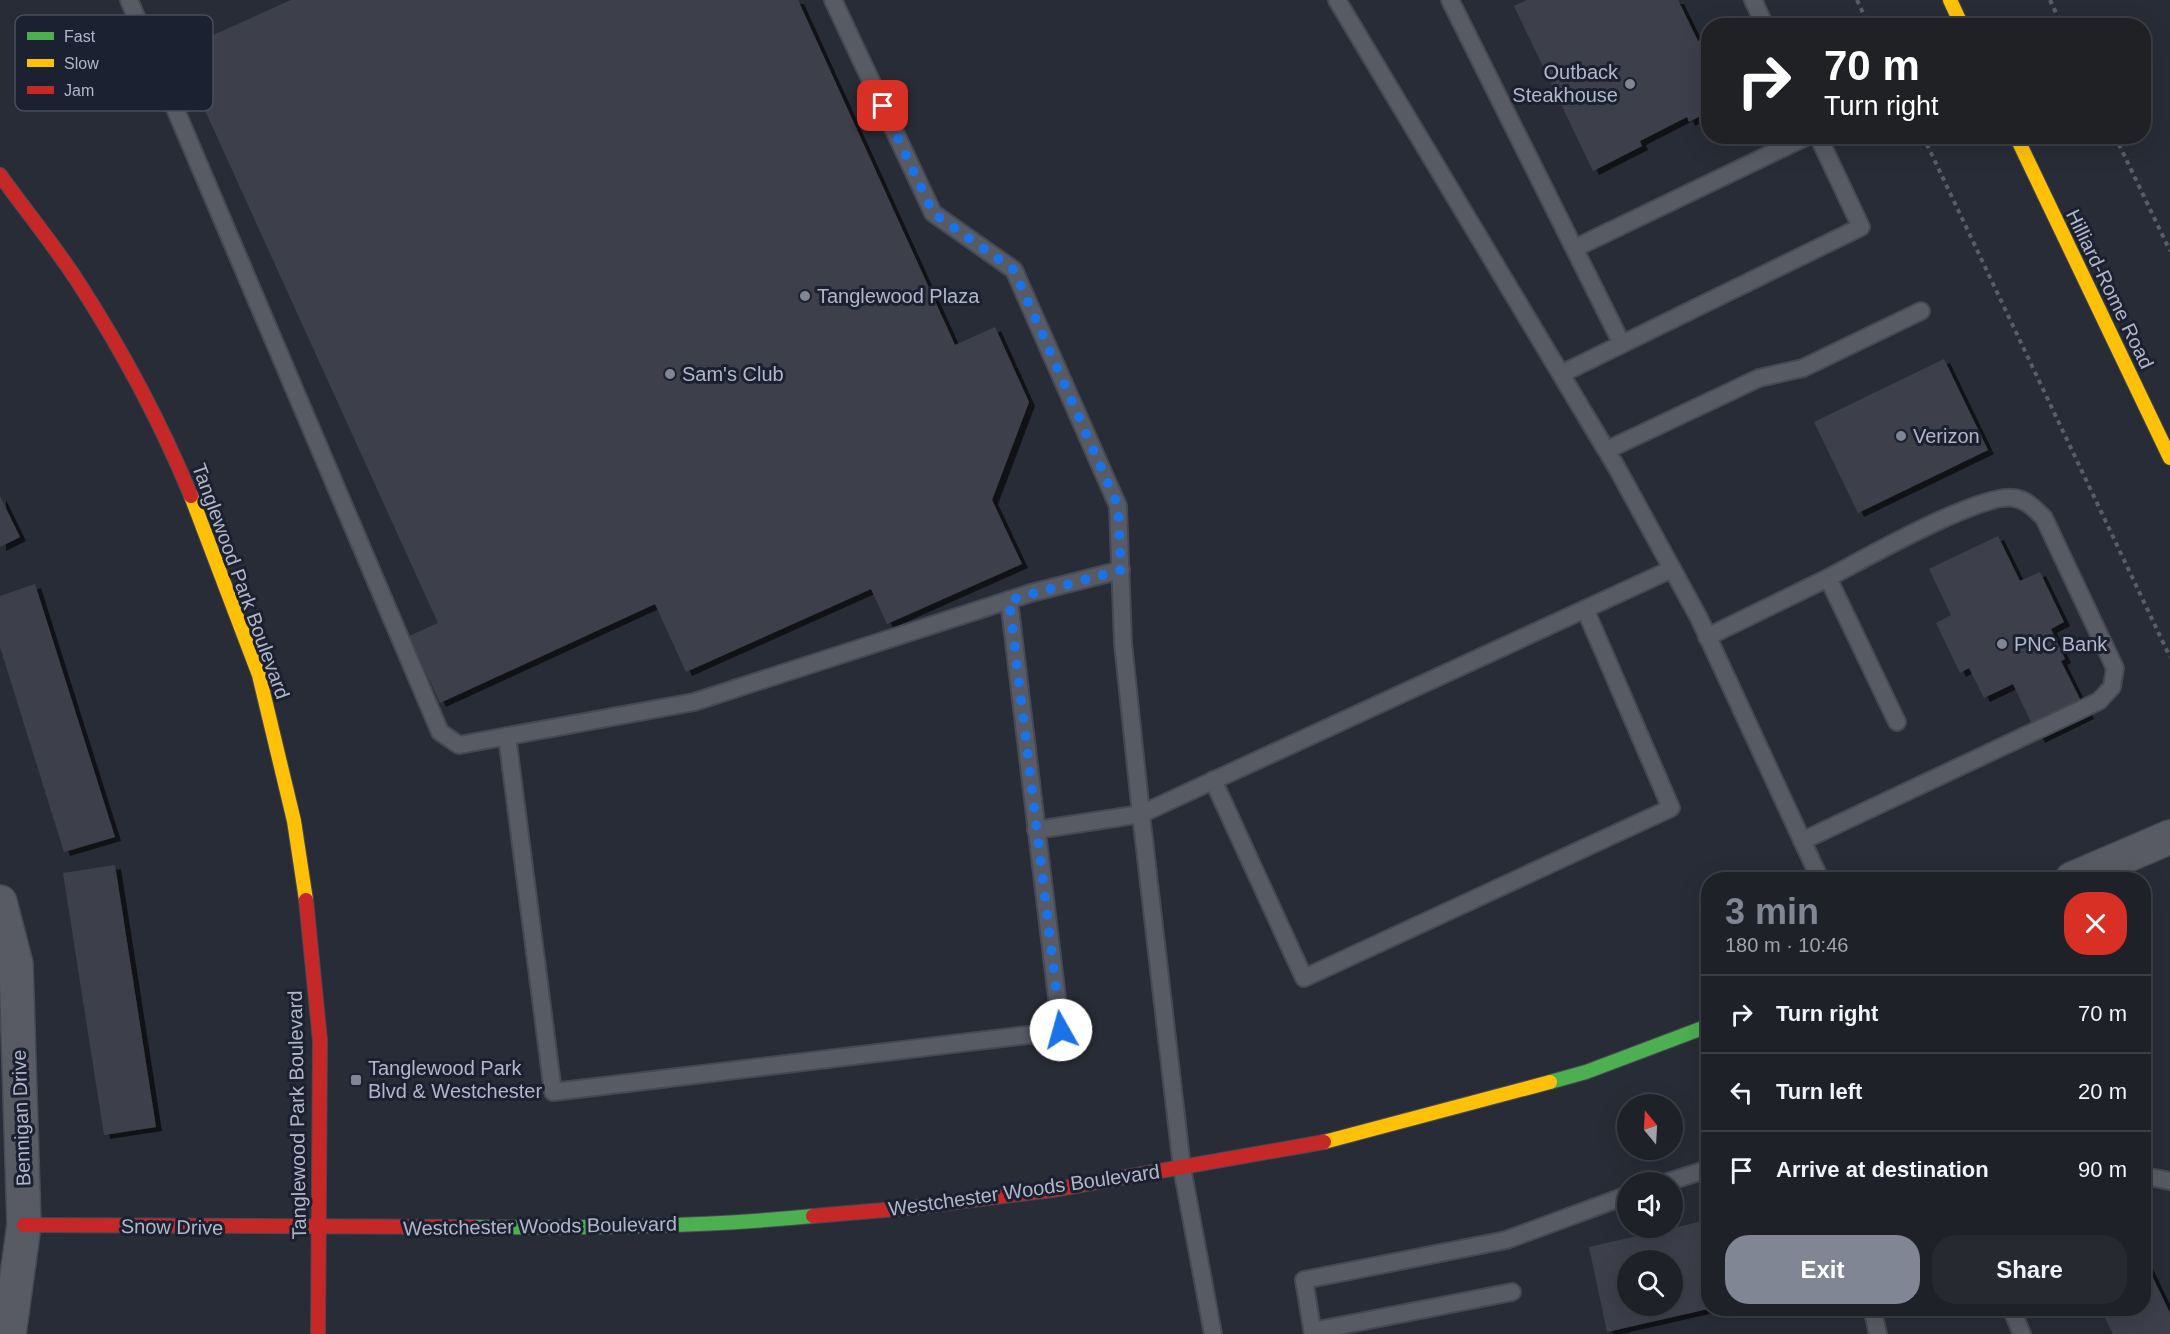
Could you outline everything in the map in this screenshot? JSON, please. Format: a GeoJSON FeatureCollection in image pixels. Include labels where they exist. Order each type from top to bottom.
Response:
{"type":"FeatureCollection","features":[{"type":"Feature","properties":{"kind":"street"},"geometry":{"type":"LineString","coordinates":[[1953,2],[1959,18]]}},
{"type":"Feature","properties":{"kind":"street","name":"Hilliard-Rome Road"},"geometry":{"type":"LineString","coordinates":[[2020,144],[2170,458]]}},
{"type":"Feature","properties":{"kind":"street","name":"Tanglewood Park Boulevard"},"geometry":{"type":"LineString","coordinates":[[0,175],[77,281],[139,384],[174,454],[205,528],[259,675],[294,821],[309,917],[320,1040],[318,1334]]}},
{"type":"Feature","properties":{"kind":"street"},"geometry":{"type":"LineString","coordinates":[[2088,872],[2170,837]]}},
{"type":"Feature","properties":{"kind":"street","name":"Bennigan Drive"},"geometry":{"type":"LineString","coordinates":[[0,902],[8,966],[24,1225],[6,1330]]}},
{"type":"Feature","properties":{"kind":"street","name":"Westchester Woods Boulevard"},"geometry":{"type":"LineString","coordinates":[[319,1228],[591,1228],[740,1223],[930,1205],[1052,1190],[1323,1142],[1586,1072],[1701,1029]]}},
{"type":"Feature","properties":{"kind":"street","name":"Snow Drive"},"geometry":{"type":"LineString","coordinates":[[24,1225],[319,1228]]}},
{"type":"Feature","properties":{"kind":"lane"},"geometry":{"type":"LineString","coordinates":[[129,0],[135,15]]}},
{"type":"Feature","properties":{"kind":"lane"},"geometry":{"type":"LineString","coordinates":[[833,0],[933,213],[1014,270],[1118,506],[1123,643],[1141,814],[1182,1168],[1213,1334]]}},
{"type":"Feature","properties":{"kind":"lane"},"geometry":{"type":"LineString","coordinates":[[1337,0],[1607,450],[1707,637],[1817,872]]}},
{"type":"Feature","properties":{"kind":"lane"},"geometry":{"type":"LineString","coordinates":[[1450,0],[1622,344]]}},
{"type":"Feature","properties":{"kind":"lane"},"geometry":{"type":"LineString","coordinates":[[1753,0],[1761,18]]}},
{"type":"Feature","properties":{"kind":"lane"},"geometry":{"type":"LineString","coordinates":[[176,111],[440,732],[459,745],[694,702],[1009,600],[1121,570]]}},
{"type":"Feature","properties":{"kind":"lane"},"geometry":{"type":"LineString","coordinates":[[1575,248],[1791,144]]}},
{"type":"Feature","properties":{"kind":"lane"},"geometry":{"type":"LineString","coordinates":[[1561,374],[1861,227],[1822,144]]}},
{"type":"Feature","properties":{"kind":"lane"},"geometry":{"type":"LineString","coordinates":[[1607,450],[1760,378],[1803,368],[1921,311]]}},
{"type":"Feature","properties":{"kind":"lane"},"geometry":{"type":"LineString","coordinates":[[1707,637],[1962,510],[2012,497],[2029,503],[2044,518],[2115,668],[2112,687],[2099,701],[1802,841]]}},
{"type":"Feature","properties":{"kind":"lane"},"geometry":{"type":"LineString","coordinates":[[1036,830],[1141,814],[1672,569]]}},
{"type":"Feature","properties":{"kind":"lane"},"geometry":{"type":"LineString","coordinates":[[1828,578],[1897,722]]}},
{"type":"Feature","properties":{"kind":"lane"},"geometry":{"type":"LineString","coordinates":[[507,736],[553,1092],[1061,1030],[1009,600]]}},
{"type":"Feature","properties":{"kind":"lane"},"geometry":{"type":"LineString","coordinates":[[1213,780],[1304,978],[1315,973],[1671,808],[1585,609]]}},
{"type":"Feature","properties":{"kind":"lane"},"geometry":{"type":"LineString","coordinates":[[1683,1177],[1701,1171]]}},
{"type":"Feature","properties":{"kind":"lane"},"geometry":{"type":"LineString","coordinates":[[2151,1177],[2170,1181]]}},
{"type":"Feature","properties":{"kind":"lane"},"geometry":{"type":"LineString","coordinates":[[1512,1292],[1313,1333],[1304,1280],[1506,1240],[1617,1199]]}},
{"type":"Feature","properties":{"kind":"lane"},"geometry":{"type":"LineString","coordinates":[[1874,1316],[1878,1334]]}},
{"type":"Feature","properties":{"kind":"lane"},"geometry":{"type":"LineString","coordinates":[[2014,1316],[2022,1334]]}},
{"type":"Feature","properties":{"kind":"path"},"geometry":{"type":"LineString","coordinates":[[1857,0],[1865,18]]}},
{"type":"Feature","properties":{"kind":"path"},"geometry":{"type":"LineString","coordinates":[[2050,0],[2058,18]]}},
{"type":"Feature","properties":{"kind":"path"},"geometry":{"type":"LineString","coordinates":[[1927,144],[2170,657]]}},
{"type":"Feature","properties":{"kind":"path"},"geometry":{"type":"LineString","coordinates":[[2119,144],[2170,251]]}},
{"type":"Feature","properties":{"kind":"building","name":"Sam's Club"},"geometry":{"type":"Polygon","coordinates":[[[291,0],[798,0],[955,345],[995,327],[1029,402],[992,500],[1022,564],[887,624],[871,589],[686,672],[655,604],[440,703],[409,636],[438,623],[205,111],[213,111],[213,35],[291,0]]]}},
{"type":"Feature","properties":{"kind":"building","name":"Outback Steakhouse"},"geometry":{"type":"Polygon","coordinates":[[[1527,0],[1678,0],[1698,41],[1701,40],[1701,116],[1689,122],[1687,117],[1640,141],[1642,146],[1593,171],[1514,6],[1527,0]]]}},
{"type":"Feature","properties":{"kind":"building","name":"Verizon"},"geometry":{"type":"Polygon","coordinates":[[[1944,359],[1988,450],[1858,513],[1814,422],[1944,359]]]}},
{"type":"Feature","properties":{"kind":"building"},"geometry":{"type":"Polygon","coordinates":[[[0,496],[20,537],[0,547],[0,496]]]}},
{"type":"Feature","properties":{"kind":"building","name":"PNC Bank"},"geometry":{"type":"Polygon","coordinates":[[[1998,536],[2020,581],[2040,572],[2064,622],[2051,629],[2065,659],[2061,661],[2088,715],[2039,739],[2013,684],[1984,698],[1969,668],[1960,673],[1936,623],[1951,615],[1929,569],[1998,536]]]}},
{"type":"Feature","properties":{"kind":"building"},"geometry":{"type":"Polygon","coordinates":[[[35,584],[115,837],[64,852],[0,647],[0,596],[35,584]]]}},
{"type":"Feature","properties":{"kind":"building"},"geometry":{"type":"Polygon","coordinates":[[[115,865],[156,1127],[104,1135],[63,873],[115,865]]]}},
{"type":"Feature","properties":{"kind":"building"},"geometry":{"type":"Polygon","coordinates":[[[1701,1222],[1701,1311],[1683,1315],[1683,1250],[1617,1250],[1617,1316],[1677,1316],[1607,1332],[1589,1247],[1629,1238],[1683,1238],[1683,1226],[1701,1222]]]}},
{"type":"Feature","properties":{"kind":"building"},"geometry":{"type":"Polygon","coordinates":[[[2151,1274],[2170,1313],[2170,1334],[2113,1334],[2104,1316],[2151,1316],[2151,1274]]]}},
{"type":"Feature","properties":{"kind":"traffic: fast"},"geometry":{"type":"LineString","coordinates":[[1550,1082],[1586,1072],[1701,1029]]}},
{"type":"Feature","properties":{"kind":"traffic: fast"},"geometry":{"type":"LineString","coordinates":[[474,1227],[644,1226],[813,1216]]}},
{"type":"Feature","properties":{"kind":"traffic: slow"},"geometry":{"type":"LineString","coordinates":[[1950,0],[1958,18]]}},
{"type":"Feature","properties":{"kind":"traffic: slow"},"geometry":{"type":"LineString","coordinates":[[2020,144],[2170,458]]}},
{"type":"Feature","properties":{"kind":"traffic: slow"},"geometry":{"type":"LineString","coordinates":[[191,496],[259,675],[294,821],[306,900]]}},
{"type":"Feature","properties":{"kind":"traffic: slow"},"geometry":{"type":"LineString","coordinates":[[1324,1142],[1550,1082]]}},
{"type":"Feature","properties":{"kind":"traffic: jam"},"geometry":{"type":"LineString","coordinates":[[0,175],[69,268],[110,334],[153,413],[191,496]]}},
{"type":"Feature","properties":{"kind":"traffic: jam"},"geometry":{"type":"LineString","coordinates":[[306,900],[320,1040],[318,1334]]}},
{"type":"Feature","properties":{"kind":"traffic: jam"},"geometry":{"type":"LineString","coordinates":[[813,1216],[908,1208],[1052,1190],[1324,1142]]}},
{"type":"Feature","properties":{"kind":"traffic: jam"},"geometry":{"type":"LineString","coordinates":[[24,1225],[474,1227]]}},
{"type":"Feature","properties":{"kind":"place","name":"Outback Steakhouse"},"geometry":{"type":"Point","coordinates":[1630,84]}},
{"type":"Feature","properties":{"kind":"place","name":"Tanglewood Plaza"},"geometry":{"type":"Point","coordinates":[805,296]}},
{"type":"Feature","properties":{"kind":"place","name":"Sam's Club"},"geometry":{"type":"Point","coordinates":[670,374]}},
{"type":"Feature","properties":{"kind":"place","name":"Verizon"},"geometry":{"type":"Point","coordinates":[1901,436]}},
{"type":"Feature","properties":{"kind":"place","name":"PNC Bank"},"geometry":{"type":"Point","coordinates":[2002,644]}},
{"type":"Feature","properties":{"kind":"place","name":"Tanglewood Park Blvd & Westchester"},"geometry":{"type":"Point","coordinates":[356,1080]}},
{"type":"Feature","properties":{"kind":"route"},"geometry":{"type":"LineString","coordinates":[[883,106],[933,213],[1014,270],[1118,506],[1121,570],[1009,600],[1061,1030]]}}]}
